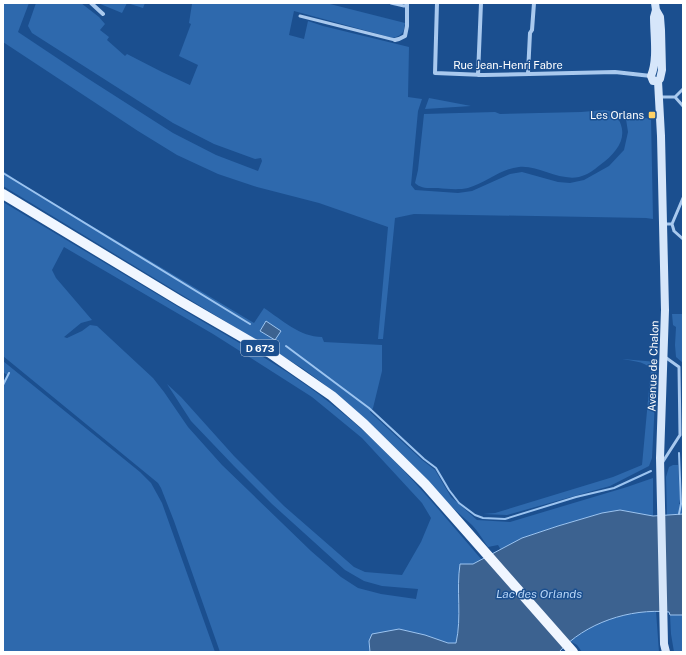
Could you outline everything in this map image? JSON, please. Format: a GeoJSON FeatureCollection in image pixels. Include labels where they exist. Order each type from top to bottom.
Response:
{"type":"FeatureCollection","features":[{"type":"Feature","properties":{"kind":"main road","name":"Avenue de Chalon"},"geometry":{"type":"LineString","coordinates":[[656,7],[654,17],[655,60],[659,98],[667,224],[660,467],[666,652]]}},
{"type":"Feature","properties":{"kind":"main road","name":"D 673"},"geometry":{"type":"LineString","coordinates":[[3,194],[270,354],[332,396],[364,424],[425,484],[572,651]]}},
{"type":"Feature","properties":{"kind":"street"},"geometry":{"type":"LineString","coordinates":[[91,3],[104,14]]}},
{"type":"Feature","properties":{"kind":"street","name":"Rue Jean-Henri Fabre"},"geometry":{"type":"LineString","coordinates":[[437,3],[435,73],[478,75],[582,74],[616,72],[656,76]]}},
{"type":"Feature","properties":{"kind":"street"},"geometry":{"type":"LineString","coordinates":[[478,75],[481,3]]}},
{"type":"Feature","properties":{"kind":"street"},"geometry":{"type":"LineString","coordinates":[[528,74],[530,33],[532,30],[534,3]]}},
{"type":"Feature","properties":{"kind":"street"},"geometry":{"type":"LineString","coordinates":[[656,7],[662,3]]}},
{"type":"Feature","properties":{"kind":"street"},"geometry":{"type":"LineString","coordinates":[[395,40],[405,36],[407,26],[407,4]]}},
{"type":"Feature","properties":{"kind":"lane"},"geometry":{"type":"LineString","coordinates":[[391,3],[404,6],[407,4]]}},
{"type":"Feature","properties":{"kind":"lane"},"geometry":{"type":"LineString","coordinates":[[300,16],[395,40]]}},
{"type":"Feature","properties":{"kind":"lane"},"geometry":{"type":"LineString","coordinates":[[659,98],[675,97],[683,89]]}},
{"type":"Feature","properties":{"kind":"lane"},"geometry":{"type":"LineString","coordinates":[[675,97],[683,106]]}},
{"type":"Feature","properties":{"kind":"lane"},"geometry":{"type":"LineString","coordinates":[[683,198],[667,224],[683,238]]}},
{"type":"Feature","properties":{"kind":"lane"},"geometry":{"type":"LineString","coordinates":[[660,467],[680,435],[679,367],[664,357]]}},
{"type":"Feature","properties":{"kind":"shaded area"},"geometry":{"type":"Polygon","coordinates":[[[3,3],[29,3],[18,32],[87,78],[173,133],[216,155],[258,171],[262,161],[261,158],[255,159],[214,144],[173,123],[32,33],[28,26],[36,3],[81,3],[99,17],[105,24],[100,30],[109,37],[107,40],[125,56],[127,54],[190,85],[198,65],[179,56],[191,24],[189,23],[192,4],[189,3],[326,3],[405,23],[402,33],[393,38],[294,11],[289,35],[304,39],[308,21],[409,47],[408,97],[422,99],[418,111],[411,185],[415,190],[458,193],[472,191],[510,174],[522,172],[558,182],[570,183],[584,180],[609,166],[624,150],[628,132],[626,119],[651,118],[653,219],[414,214],[395,218],[383,339],[378,339],[388,227],[319,203],[257,187],[218,174],[177,155],[3,42],[3,3]]]}},
{"type":"Feature","properties":{"kind":"shaded area"},"geometry":{"type":"Polygon","coordinates":[[[98,3],[127,3],[122,13],[98,3]]]}},
{"type":"Feature","properties":{"kind":"shaded area"},"geometry":{"type":"Polygon","coordinates":[[[127,3],[145,3],[143,8],[127,3]]]}},
{"type":"Feature","properties":{"kind":"shaded area"},"geometry":{"type":"Polygon","coordinates":[[[429,98],[471,106],[425,109],[429,98]]]}},
{"type":"Feature","properties":{"kind":"shaded area"},"geometry":{"type":"Polygon","coordinates":[[[605,110],[613,112],[619,120],[622,127],[621,141],[613,154],[607,160],[588,174],[571,178],[534,168],[519,167],[506,170],[475,186],[464,189],[425,188],[415,183],[418,170],[424,114],[495,112],[500,114],[605,110]]]}},
{"type":"Feature","properties":{"kind":"shaded area"},"geometry":{"type":"Polygon","coordinates":[[[3,171],[25,186],[254,323],[264,308],[299,331],[322,337],[324,342],[382,345],[382,371],[373,408],[370,412],[435,470],[451,497],[477,520],[510,522],[653,478],[653,516],[620,510],[602,513],[523,538],[501,550],[498,545],[488,547],[472,525],[446,502],[376,429],[322,383],[302,368],[3,186],[3,171]]]}},
{"type":"Feature","properties":{"kind":"shaded area"},"geometry":{"type":"Polygon","coordinates":[[[3,202],[286,372],[340,411],[379,445],[432,501],[482,560],[473,564],[460,564],[459,623],[456,643],[448,643],[425,635],[369,641],[370,652],[220,652],[174,521],[158,483],[3,356],[3,202]],[[64,247],[52,270],[56,278],[92,320],[81,323],[64,337],[67,338],[82,331],[90,325],[97,326],[153,378],[188,427],[222,465],[311,551],[341,577],[358,588],[381,594],[416,599],[418,589],[382,586],[364,581],[345,570],[272,504],[191,421],[167,384],[181,397],[234,456],[284,506],[354,567],[365,572],[402,575],[421,542],[431,518],[422,503],[362,438],[312,397],[213,334],[64,247]]]}},
{"type":"Feature","properties":{"kind":"shaded area"},"geometry":{"type":"Polygon","coordinates":[[[672,314],[683,314],[683,363],[676,357],[676,327],[673,325],[672,314]]]}},
{"type":"Feature","properties":{"kind":"shaded area"},"geometry":{"type":"Polygon","coordinates":[[[622,359],[657,362],[652,458],[649,466],[610,486],[507,515],[483,514],[495,513],[613,477],[642,465],[651,368],[641,363],[622,359]]]}},
{"type":"Feature","properties":{"kind":"shaded area"},"geometry":{"type":"Polygon","coordinates":[[[3,361],[140,472],[151,483],[162,503],[215,652],[3,652],[3,382],[7,375],[3,372],[3,361]]]}},
{"type":"Feature","properties":{"kind":"shaded area"},"geometry":{"type":"Polygon","coordinates":[[[678,465],[679,504],[683,503],[683,514],[667,516],[666,477],[669,467],[678,465]]]}},
{"type":"Feature","properties":{"kind":"shaded area"},"geometry":{"type":"Polygon","coordinates":[[[656,611],[659,652],[582,652],[577,645],[570,641],[597,624],[612,618],[631,613],[656,611]]]}},
{"type":"Feature","properties":{"kind":"shaded area"},"geometry":{"type":"Polygon","coordinates":[[[670,615],[683,615],[683,652],[674,652],[670,615]]]}},
{"type":"Feature","properties":{"kind":"water"},"geometry":{"type":"Polygon","coordinates":[[[266,321],[281,331],[275,340],[260,331],[266,321]]]}},
{"type":"Feature","properties":{"kind":"water","name":"Lac des Orlands"},"geometry":{"type":"Polygon","coordinates":[[[620,510],[653,516],[683,514],[683,615],[670,615],[669,612],[654,611],[624,615],[595,626],[582,633],[559,652],[370,652],[369,641],[372,634],[399,629],[425,635],[448,643],[456,643],[459,623],[460,564],[473,564],[522,538],[602,513],[620,510]]]}},
{"type":"Feature","properties":{"kind":"waterway"},"geometry":{"type":"LineString","coordinates":[[3,173],[250,324]]}},
{"type":"Feature","properties":{"kind":"waterway"},"geometry":{"type":"LineString","coordinates":[[286,346],[369,408],[424,459],[436,468],[449,490],[459,503],[475,515],[483,518],[505,519],[576,497],[614,488],[651,471]]}},
{"type":"Feature","properties":{"kind":"waterway"},"geometry":{"type":"LineString","coordinates":[[3,385],[9,373]]}},
{"type":"Feature","properties":{"kind":"waterway"},"geometry":{"type":"LineString","coordinates":[[679,453],[681,504],[679,514]]}},
{"type":"Feature","properties":{"kind":"place","name":"Les Orlans"},"geometry":{"type":"Point","coordinates":[652,115]}}]}
